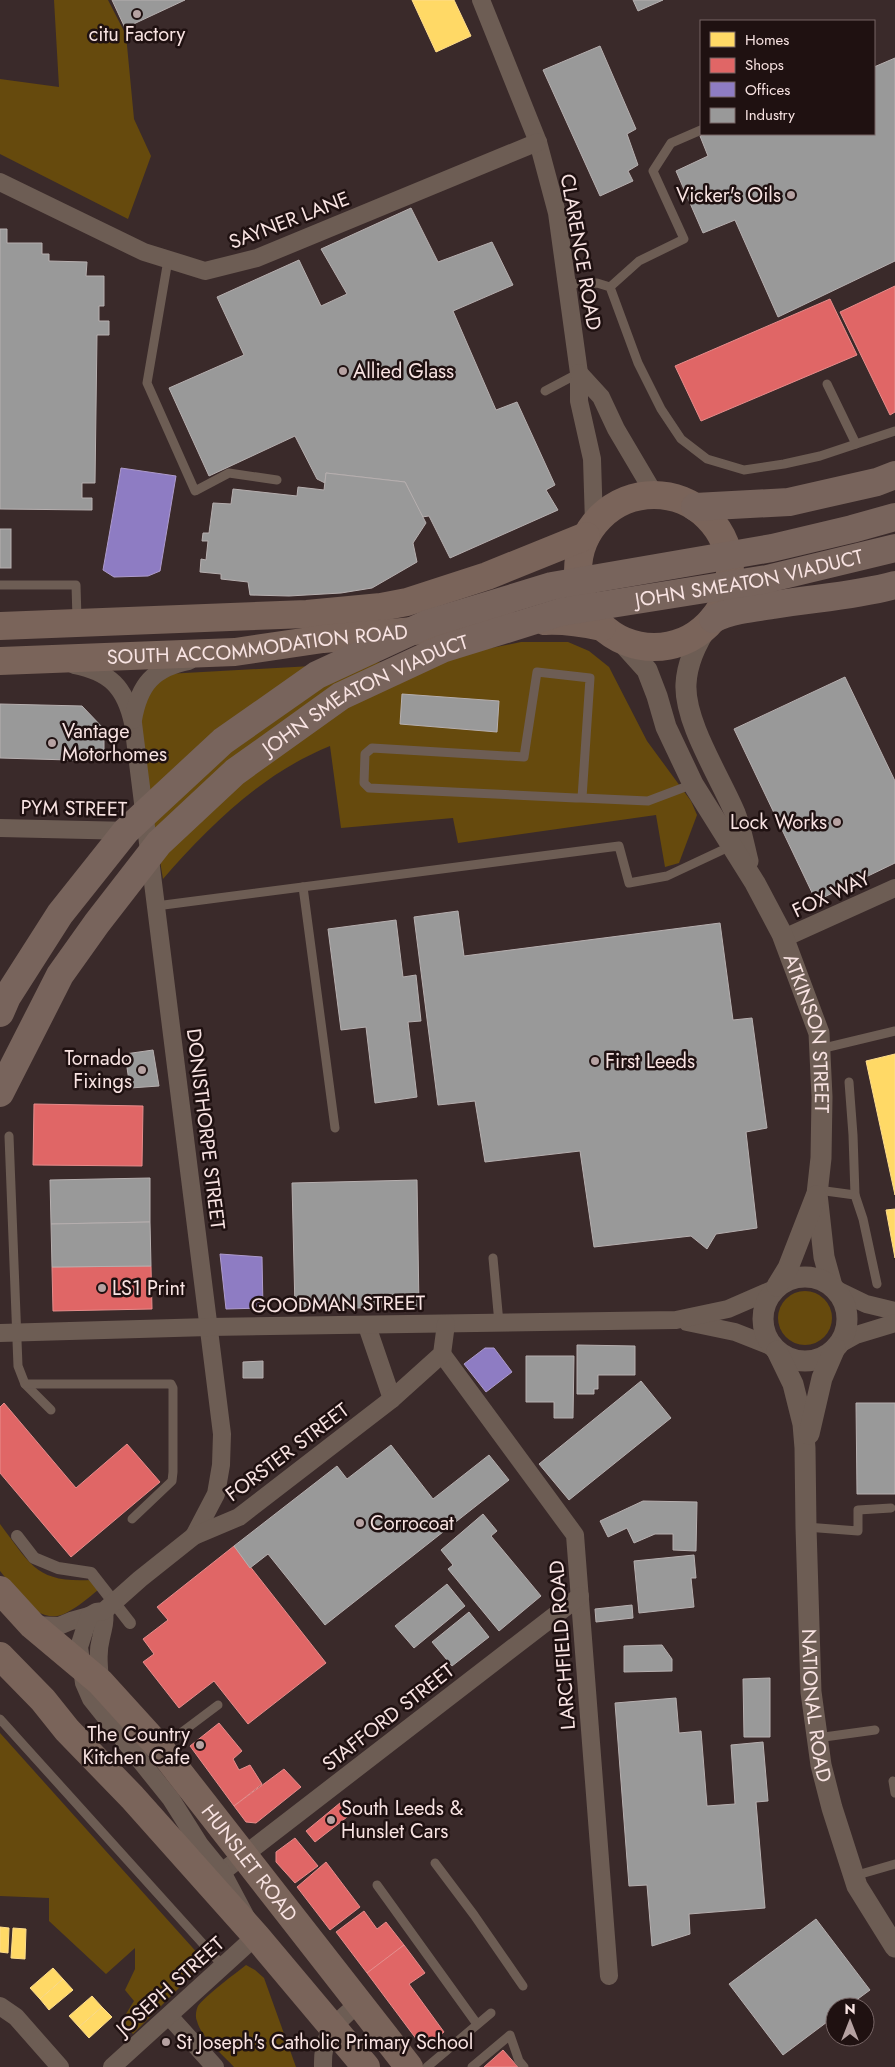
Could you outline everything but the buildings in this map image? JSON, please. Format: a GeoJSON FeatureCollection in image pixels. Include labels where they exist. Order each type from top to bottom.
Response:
{"type":"FeatureCollection","features":[{"type":"Feature","properties":{"kind":"highway"},"geometry":{"type":"LineString","coordinates":[[695,507],[789,502],[877,482],[895,475]]}},
{"type":"Feature","properties":{"kind":"highway","name":"JOHN SMEATON VIADUCT"},"geometry":{"type":"LineString","coordinates":[[0,1013],[7,997],[60,914],[126,831],[223,741],[317,675],[427,624],[552,586],[772,548],[895,517]]}},
{"type":"Feature","properties":{"kind":"highway","name":"JOHN SMEATON VIADUCT"},"geometry":{"type":"LineString","coordinates":[[0,1093],[60,974],[97,922],[159,843],[235,772],[341,696],[442,649],[561,612],[767,579],[895,548]]}},
{"type":"Feature","properties":{"kind":"highway"},"geometry":{"type":"LineString","coordinates":[[711,621],[728,612],[863,593],[895,585]]}},
{"type":"Feature","properties":{"kind":"main road","name":"SOUTH ACCOMMODATION ROAD"},"geometry":{"type":"LineString","coordinates":[[0,626],[307,614],[381,607],[407,602],[487,576],[590,530],[613,507],[636,497],[655,495],[674,498],[695,507],[712,523],[724,542],[730,565],[728,587],[720,610],[695,635],[669,646],[642,646],[611,634],[560,620],[323,639],[235,652],[0,661]]}},
{"type":"Feature","properties":{"kind":"main road"},"geometry":{"type":"LineString","coordinates":[[590,530],[580,551],[578,569],[579,588],[589,612],[611,634]]}},
{"type":"Feature","properties":{"kind":"main road","name":"HUNSLET ROAD"},"geometry":{"type":"LineString","coordinates":[[0,1590],[32,1624],[91,1674],[160,1748],[408,2067]]}},
{"type":"Feature","properties":{"kind":"main road","name":"HUNSLET ROAD"},"geometry":{"type":"LineString","coordinates":[[0,1656],[43,1700],[67,1730],[132,1797],[256,1936],[366,2067]]}},
{"type":"Feature","properties":{"kind":"street","name":"CLARENCE ROAD"},"geometry":{"type":"LineString","coordinates":[[481,0],[538,142],[557,213],[579,373],[579,401],[592,459],[590,530]]}},
{"type":"Feature","properties":{"kind":"street","name":"SAYNER LANE"},"geometry":{"type":"LineString","coordinates":[[0,182],[144,252],[205,271],[257,258],[538,142]]}},
{"type":"Feature","properties":{"kind":"street"},"geometry":{"type":"LineString","coordinates":[[579,373],[601,397],[616,429],[655,495]]}},
{"type":"Feature","properties":{"kind":"street","name":"ATKINSON STREET"},"geometry":{"type":"LineString","coordinates":[[711,621],[698,641],[689,664],[687,692],[695,726],[735,815],[754,883]]}},
{"type":"Feature","properties":{"kind":"street","name":"ATKINSON STREET"},"geometry":{"type":"LineString","coordinates":[[611,634],[647,670],[666,727],[693,784],[754,883],[784,938],[819,1033],[822,1097],[817,1192],[824,1257],[833,1287]]}},
{"type":"Feature","properties":{"kind":"street","name":"DONISTHORPE STREET"},"geometry":{"type":"LineString","coordinates":[[133,723],[139,695],[154,676],[185,662],[235,652]]}},
{"type":"Feature","properties":{"kind":"street","name":"DONISTHORPE STREET"},"geometry":{"type":"LineString","coordinates":[[31,660],[77,666],[104,675],[114,682],[126,697],[133,723],[222,1434],[221,1465],[216,1494],[194,1536]]}},
{"type":"Feature","properties":{"kind":"street","name":"PYM STREET"},"geometry":{"type":"LineString","coordinates":[[0,828],[147,832]]}},
{"type":"Feature","properties":{"kind":"street","name":"FOX WAY"},"geometry":{"type":"LineString","coordinates":[[784,938],[895,888]]}},
{"type":"Feature","properties":{"kind":"street","name":"ATKINSON STREET"},"geometry":{"type":"LineString","coordinates":[[776,1288],[788,1268],[817,1192]]}},
{"type":"Feature","properties":{"kind":"street"},"geometry":{"type":"LineString","coordinates":[[895,1311],[866,1304],[821,1279],[807,1276],[794,1278],[776,1288],[767,1299],[762,1319],[767,1338],[775,1349],[792,1359],[808,1361],[826,1355],[856,1335],[895,1323]]}},
{"type":"Feature","properties":{"kind":"street"},"geometry":{"type":"LineString","coordinates":[[833,1287],[845,1305],[847,1319],[843,1336],[837,1346]]}},
{"type":"Feature","properties":{"kind":"street","name":"GOODMAN STREET"},"geometry":{"type":"LineString","coordinates":[[0,1333],[209,1327],[676,1320],[728,1309],[776,1288]]}},
{"type":"Feature","properties":{"kind":"street","name":"GOODMAN STREET"},"geometry":{"type":"LineString","coordinates":[[676,1320],[735,1332],[775,1349]]}},
{"type":"Feature","properties":{"kind":"street"},"geometry":{"type":"LineString","coordinates":[[442,1354],[446,1324]]}},
{"type":"Feature","properties":{"kind":"street"},"geometry":{"type":"LineString","coordinates":[[367,1326],[392,1399]]}},
{"type":"Feature","properties":{"kind":"street","name":"NATIONAL ROAD"},"geometry":{"type":"LineString","coordinates":[[806,1448],[822,1378],[837,1346]]}},
{"type":"Feature","properties":{"kind":"street","name":"NATIONAL ROAD"},"geometry":{"type":"LineString","coordinates":[[775,1349],[797,1398],[806,1448],[806,1527],[811,1692],[817,1738],[832,1808],[854,1876],[858,1886],[895,1947]]}},
{"type":"Feature","properties":{"kind":"street","name":"FORSTER STREET"},"geometry":{"type":"LineString","coordinates":[[91,1674],[79,1647],[102,1610],[194,1536],[239,1517],[392,1399],[442,1354]]}},
{"type":"Feature","properties":{"kind":"street","name":"LARCHFIELD ROAD"},"geometry":{"type":"LineString","coordinates":[[442,1354],[575,1535],[609,1976]]}},
{"type":"Feature","properties":{"kind":"street"},"geometry":{"type":"LineString","coordinates":[[17,1536],[34,1558],[58,1568],[91,1573],[106,1622],[101,1637],[98,1662],[91,1674]]}},
{"type":"Feature","properties":{"kind":"street","name":"STAFFORD STREET"},"geometry":{"type":"LineString","coordinates":[[222,1872],[580,1596]]}},
{"type":"Feature","properties":{"kind":"street"},"geometry":{"type":"LineString","coordinates":[[102,1610],[130,1624]]}},
{"type":"Feature","properties":{"kind":"street","name":"FORSTER STREET"},"geometry":{"type":"LineString","coordinates":[[32,1624],[59,1626],[102,1610]]}},
{"type":"Feature","properties":{"kind":"street","name":"HUNSLET ROAD"},"geometry":{"type":"LineString","coordinates":[[91,1674],[84,1683],[91,1699],[171,1799],[200,1845],[222,1872],[256,1936]]}},
{"type":"Feature","properties":{"kind":"street","name":"JOSEPH STREET"},"geometry":{"type":"LineString","coordinates":[[112,2067],[256,1936]]}},
{"type":"Feature","properties":{"kind":"street"},"geometry":{"type":"LineString","coordinates":[[323,2067],[325,2042],[332,2026],[359,2003]]}},
{"type":"Feature","properties":{"kind":"street"},"geometry":{"type":"LineString","coordinates":[[0,2006],[16,2017],[60,2067]]}},
{"type":"Feature","properties":{"kind":"street"},"geometry":{"type":"LineString","coordinates":[[168,2016],[215,2067]]}},
{"type":"Feature","properties":{"kind":"lane"},"geometry":{"type":"LineString","coordinates":[[610,287],[639,261],[684,239],[653,171],[671,144],[700,130]]}},
{"type":"Feature","properties":{"kind":"lane"},"geometry":{"type":"LineString","coordinates":[[168,260],[147,383],[196,490],[229,473],[278,480]]}},
{"type":"Feature","properties":{"kind":"lane"},"geometry":{"type":"LineString","coordinates":[[568,284],[597,283],[610,287]]}},
{"type":"Feature","properties":{"kind":"lane"},"geometry":{"type":"LineString","coordinates":[[610,287],[638,363],[661,410],[681,439],[707,459],[744,470],[820,456],[895,431]]}},
{"type":"Feature","properties":{"kind":"lane"},"geometry":{"type":"LineString","coordinates":[[545,391],[579,373]]}},
{"type":"Feature","properties":{"kind":"lane"},"geometry":{"type":"LineString","coordinates":[[827,384],[856,444]]}},
{"type":"Feature","properties":{"kind":"lane"},"geometry":{"type":"LineString","coordinates":[[0,585],[76,585],[77,622]]}},
{"type":"Feature","properties":{"kind":"lane"},"geometry":{"type":"LineString","coordinates":[[582,798],[590,678],[537,672],[524,756],[372,748],[365,754],[364,783],[369,788],[582,798],[648,801],[693,784]]}},
{"type":"Feature","properties":{"kind":"lane"},"geometry":{"type":"LineString","coordinates":[[156,906],[620,846],[629,883],[667,876],[731,846]]}},
{"type":"Feature","properties":{"kind":"lane"},"geometry":{"type":"LineString","coordinates":[[303,887],[335,1128]]}},
{"type":"Feature","properties":{"kind":"lane"},"geometry":{"type":"LineString","coordinates":[[820,1049],[895,1031]]}},
{"type":"Feature","properties":{"kind":"lane"},"geometry":{"type":"LineString","coordinates":[[849,1082],[854,1136],[855,1195],[863,1219],[877,1284]]}},
{"type":"Feature","properties":{"kind":"lane"},"geometry":{"type":"LineString","coordinates":[[9,1136],[18,1366],[25,1384],[51,1410]]}},
{"type":"Feature","properties":{"kind":"lane"},"geometry":{"type":"LineString","coordinates":[[817,1192],[855,1195]]}},
{"type":"Feature","properties":{"kind":"lane"},"geometry":{"type":"LineString","coordinates":[[492,1258],[499,1323]]}},
{"type":"Feature","properties":{"kind":"lane"},"geometry":{"type":"LineString","coordinates":[[25,1384],[166,1382],[171,1384],[173,1388],[172,1482],[132,1519]]}},
{"type":"Feature","properties":{"kind":"lane"},"geometry":{"type":"LineString","coordinates":[[806,1527],[858,1531],[858,1510],[891,1508]]}},
{"type":"Feature","properties":{"kind":"lane"},"geometry":{"type":"LineString","coordinates":[[160,1748],[218,1705]]}},
{"type":"Feature","properties":{"kind":"lane"},"geometry":{"type":"LineString","coordinates":[[0,1719],[223,1966]]}},
{"type":"Feature","properties":{"kind":"lane"},"geometry":{"type":"LineString","coordinates":[[817,1738],[875,1730]]}},
{"type":"Feature","properties":{"kind":"lane"},"geometry":{"type":"LineString","coordinates":[[893,1781],[895,1793]]}},
{"type":"Feature","properties":{"kind":"lane"},"geometry":{"type":"LineString","coordinates":[[435,1863],[474,1914],[523,1986]]}},
{"type":"Feature","properties":{"kind":"lane"},"geometry":{"type":"LineString","coordinates":[[854,1876],[895,1864]]}},
{"type":"Feature","properties":{"kind":"lane"},"geometry":{"type":"LineString","coordinates":[[378,1885],[478,2024]]}},
{"type":"Feature","properties":{"kind":"lane"},"geometry":{"type":"LineString","coordinates":[[427,2067],[491,2013]]}},
{"type":"Feature","properties":{"kind":"lane"},"geometry":{"type":"LineString","coordinates":[[472,2067],[510,2035],[519,2061],[524,2067]]}},
{"type":"Feature","properties":{"kind":"shaded area"},"geometry":{"type":"Polygon","coordinates":[[[54,0],[108,0],[126,35],[134,119],[151,156],[128,219],[0,154],[0,79],[59,87],[54,0]]]}},
{"type":"Feature","properties":{"kind":"shaded area"},"geometry":{"type":"Polygon","coordinates":[[[521,642],[568,642],[589,651],[609,667],[647,741],[691,801],[697,815],[679,863],[665,867],[656,815],[458,843],[453,818],[341,828],[330,746],[282,771],[239,802],[200,839],[163,879],[134,705],[167,674],[437,659],[521,642]]]}},
{"type":"Feature","properties":{"kind":"shaded area"},"geometry":{"type":"Polygon","coordinates":[[[805,1291],[815,1293],[824,1299],[830,1308],[832,1318],[830,1328],[824,1337],[815,1343],[805,1345],[795,1343],[786,1337],[780,1328],[778,1318],[780,1308],[786,1299],[795,1293],[805,1291]]]}},
{"type":"Feature","properties":{"kind":"shaded area"},"geometry":{"type":"Polygon","coordinates":[[[0,1524],[28,1561],[37,1568],[46,1574],[58,1578],[92,1580],[98,1590],[66,1613],[56,1616],[46,1615],[37,1611],[20,1596],[0,1571],[0,1524]]]}},
{"type":"Feature","properties":{"kind":"shaded area"},"geometry":{"type":"Polygon","coordinates":[[[0,1733],[200,1956],[199,1968],[133,2034],[121,2022],[134,2001],[125,1990],[135,1969],[135,1948],[106,1974],[49,1921],[49,1898],[0,1896],[0,1733]]]}},
{"type":"Feature","properties":{"kind":"shaded area"},"geometry":{"type":"Polygon","coordinates":[[[246,1965],[264,1978],[296,2067],[234,2067],[207,2039],[199,2027],[196,2019],[198,2006],[246,1965]]]}},
{"type":"Feature","properties":{"kind":"place","name":"citu Factory"},"geometry":{"type":"Point","coordinates":[137,14]}},
{"type":"Feature","properties":{"kind":"place","name":"Vicker's Oils"},"geometry":{"type":"Point","coordinates":[791,195]}},
{"type":"Feature","properties":{"kind":"place","name":"Allied Glass"},"geometry":{"type":"Point","coordinates":[343,371]}},
{"type":"Feature","properties":{"kind":"place","name":"Vantage Motorhomes"},"geometry":{"type":"Point","coordinates":[52,743]}},
{"type":"Feature","properties":{"kind":"place","name":"Lock Works"},"geometry":{"type":"Point","coordinates":[837,822]}},
{"type":"Feature","properties":{"kind":"place","name":"First Leeds"},"geometry":{"type":"Point","coordinates":[595,1061]}},
{"type":"Feature","properties":{"kind":"place","name":"Tornado Fixings"},"geometry":{"type":"Point","coordinates":[142,1070]}},
{"type":"Feature","properties":{"kind":"place","name":"LS1 Print"},"geometry":{"type":"Point","coordinates":[102,1288]}},
{"type":"Feature","properties":{"kind":"place","name":"Corrocoat"},"geometry":{"type":"Point","coordinates":[360,1523]}},
{"type":"Feature","properties":{"kind":"place","name":"The Country Kitchen Cafe"},"geometry":{"type":"Point","coordinates":[200,1745]}},
{"type":"Feature","properties":{"kind":"place","name":"South Leeds & Hunslet Cars"},"geometry":{"type":"Point","coordinates":[331,1820]}},
{"type":"Feature","properties":{"kind":"place","name":"St Joseph's Catholic Primary School"},"geometry":{"type":"Point","coordinates":[166,2042]}}]}
